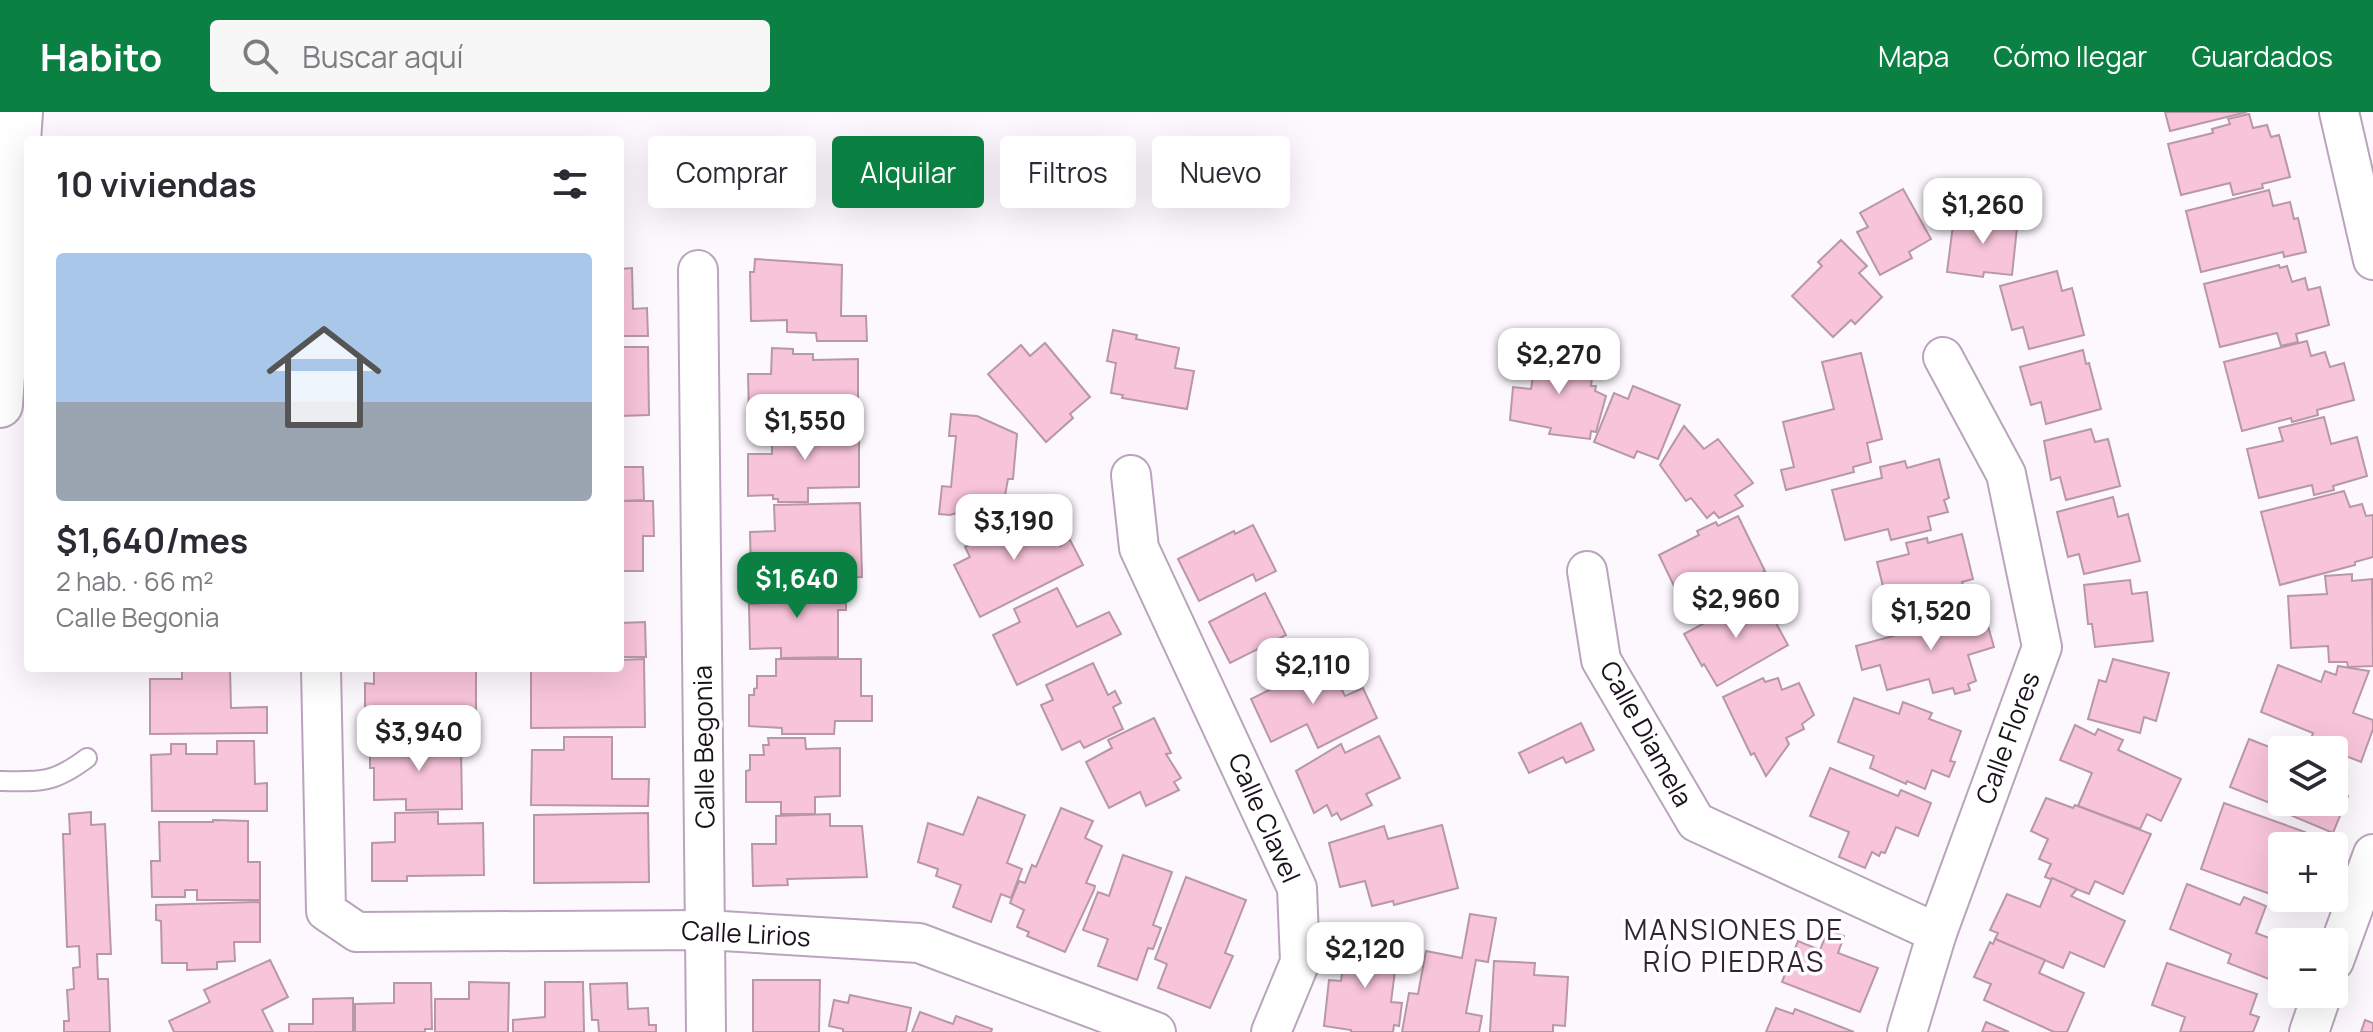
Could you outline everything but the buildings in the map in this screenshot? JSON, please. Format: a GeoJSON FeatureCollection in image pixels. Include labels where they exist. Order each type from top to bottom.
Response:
{"type":"FeatureCollection","features":[{"type":"Feature","properties":{"kind":"street"},"geometry":{"type":"LineString","coordinates":[[0,405],[5,240],[20,112]]}},
{"type":"Feature","properties":{"kind":"street"},"geometry":{"type":"LineString","coordinates":[[2339,112],[2373,260]]}},
{"type":"Feature","properties":{"kind":"street","name":"Calle Begonia"},"geometry":{"type":"LineString","coordinates":[[698,270],[706,1032]]}},
{"type":"Feature","properties":{"kind":"street","name":"Calle Flores"},"geometry":{"type":"LineString","coordinates":[[1907,1032],[1937,933],[2042,647],[2006,474],[1943,357]]}},
{"type":"Feature","properties":{"kind":"street","name":"Calle Clavel"},"geometry":{"type":"LineString","coordinates":[[1131,475],[1139,548],[1297,888],[1300,962],[1271,1032]]}},
{"type":"Feature","properties":{"kind":"street","name":"Calle Diamela"},"geometry":{"type":"LineString","coordinates":[[1587,571],[1601,660],[1696,822],[1937,933]]}},
{"type":"Feature","properties":{"kind":"street","name":"Calle Lirios"},"geometry":{"type":"LineString","coordinates":[[321,672],[326,911],[357,932],[706,930],[919,943],[1156,1032]]}},
{"type":"Feature","properties":{"kind":"street"},"geometry":{"type":"LineString","coordinates":[[2346,928],[2373,854]]}},
{"type":"Feature","properties":{"kind":"street"},"geometry":{"type":"LineString","coordinates":[[2309,1032],[2317,1008]]}},
{"type":"Feature","properties":{"kind":"lane"},"geometry":{"type":"LineString","coordinates":[[0,781],[44,780],[64,775],[87,758]]}},
{"type":"Feature","properties":{"kind":"district","name":"MANSIONES DE RÍO PIEDRAS"},"geometry":{"type":"Point","coordinates":[1734,946]}}]}
